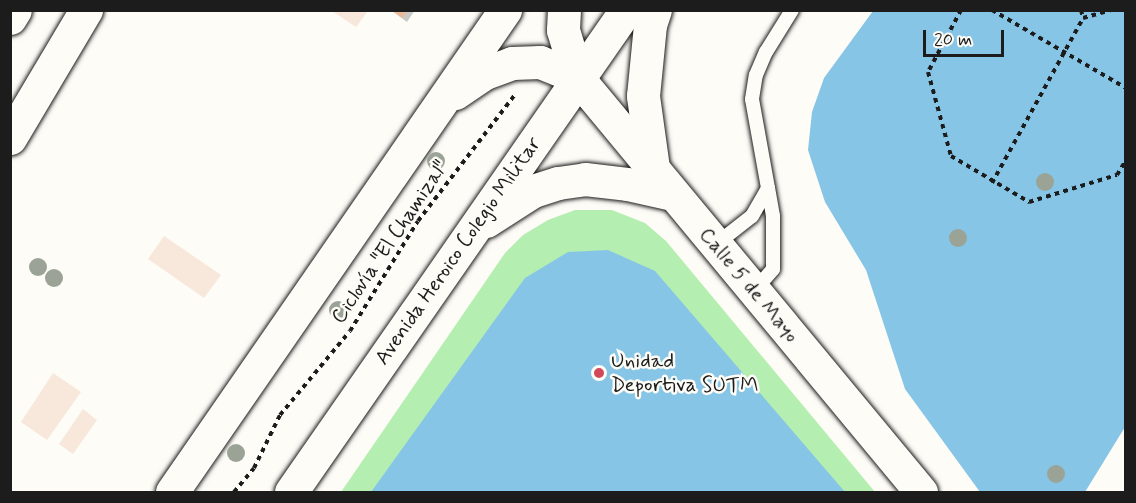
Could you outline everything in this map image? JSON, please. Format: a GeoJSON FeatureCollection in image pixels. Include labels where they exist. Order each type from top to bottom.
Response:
{"type":"FeatureCollection","features":[{"type":"Feature","properties":{"kind":"main road"},"geometry":{"type":"LineString","coordinates":[[10,18],[15,10]]}},
{"type":"Feature","properties":{"kind":"main road"},"geometry":{"type":"LineString","coordinates":[[10,138],[86,10]]}},
{"type":"Feature","properties":{"kind":"main road"},"geometry":{"type":"LineString","coordinates":[[172,492],[505,10]]}},
{"type":"Feature","properties":{"kind":"main road"},"geometry":{"type":"LineString","coordinates":[[564,10],[563,30],[578,77]]}},
{"type":"Feature","properties":{"kind":"main road","name":"Avenida Heroico Colegio Militar"},"geometry":{"type":"LineString","coordinates":[[291,492],[626,10]]}},
{"type":"Feature","properties":{"kind":"main road"},"geometry":{"type":"LineString","coordinates":[[652,168],[644,96],[650,25],[654,10]]}},
{"type":"Feature","properties":{"kind":"main road"},"geometry":{"type":"LineString","coordinates":[[442,101],[485,73],[512,63],[540,62],[578,77]]}},
{"type":"Feature","properties":{"kind":"main road","name":"Calle 5 de Mayo"},"geometry":{"type":"LineString","coordinates":[[578,77],[921,492]]}},
{"type":"Feature","properties":{"kind":"main road"},"geometry":{"type":"LineString","coordinates":[[474,228],[533,191],[558,183],[596,180],[673,194]]}},
{"type":"Feature","properties":{"kind":"lane"},"geometry":{"type":"LineString","coordinates":[[754,291],[773,268],[773,216],[752,99],[753,91],[756,75],[766,52],[792,10]]}},
{"type":"Feature","properties":{"kind":"lane"},"geometry":{"type":"LineString","coordinates":[[715,245],[752,216],[768,188]]}},
{"type":"Feature","properties":{"kind":"path"},"geometry":{"type":"LineString","coordinates":[[961,10],[928,72],[951,156],[992,183],[1029,202],[1117,175],[1125,160]]}},
{"type":"Feature","properties":{"kind":"path"},"geometry":{"type":"LineString","coordinates":[[992,10],[1125,88]]}},
{"type":"Feature","properties":{"kind":"path"},"geometry":{"type":"LineString","coordinates":[[992,183],[1083,18],[1081,10]]}},
{"type":"Feature","properties":{"kind":"path"},"geometry":{"type":"LineString","coordinates":[[1083,18],[1111,10]]}},
{"type":"Feature","properties":{"kind":"path","name":"Ciclovía \"El Chamizal\""},"geometry":{"type":"LineString","coordinates":[[234,492],[254,468],[280,415],[350,331],[418,221],[540,62]]}},
{"type":"Feature","properties":{"kind":"shaded area"},"geometry":{"type":"Polygon","coordinates":[[[332,11],[368,11],[356,27],[332,11]]]}},
{"type":"Feature","properties":{"kind":"shaded area"},"geometry":{"type":"Polygon","coordinates":[[[164,236],[221,275],[204,298],[148,259],[164,236]]]}},
{"type":"Feature","properties":{"kind":"shaded area"},"geometry":{"type":"Polygon","coordinates":[[[53,373],[81,392],[47,440],[21,422],[53,373]]]}},
{"type":"Feature","properties":{"kind":"shaded area"},"geometry":{"type":"Polygon","coordinates":[[[83,409],[97,420],[73,454],[59,444],[83,409]]]}},
{"type":"Feature","properties":{"kind":"green space","name":"Unidad Deportiva SUTM"},"geometry":{"type":"Polygon","coordinates":[[[575,210],[612,210],[645,223],[666,241],[875,492],[341,492],[505,253],[523,235],[548,220],[575,210]]]}},
{"type":"Feature","properties":{"kind":"water"},"geometry":{"type":"Polygon","coordinates":[[[873,11],[1125,11],[1125,427],[1085,492],[980,492],[905,389],[866,270],[825,202],[808,150],[812,112],[824,78],[873,11]]]}},
{"type":"Feature","properties":{"kind":"water","name":"Unidad Deportiva SUTM"},"geometry":{"type":"Polygon","coordinates":[[[608,250],[655,271],[845,492],[371,492],[525,278],[568,252],[608,250]]]}},
{"type":"Feature","properties":{"kind":"building"},"geometry":{"type":"Polygon","coordinates":[[[391,10],[407,10],[402,18],[391,10]]]}},
{"type":"Feature","properties":{"kind":"place","name":"Unidad Deportiva SUTM"},"geometry":{"type":"Point","coordinates":[599,373]}}]}
